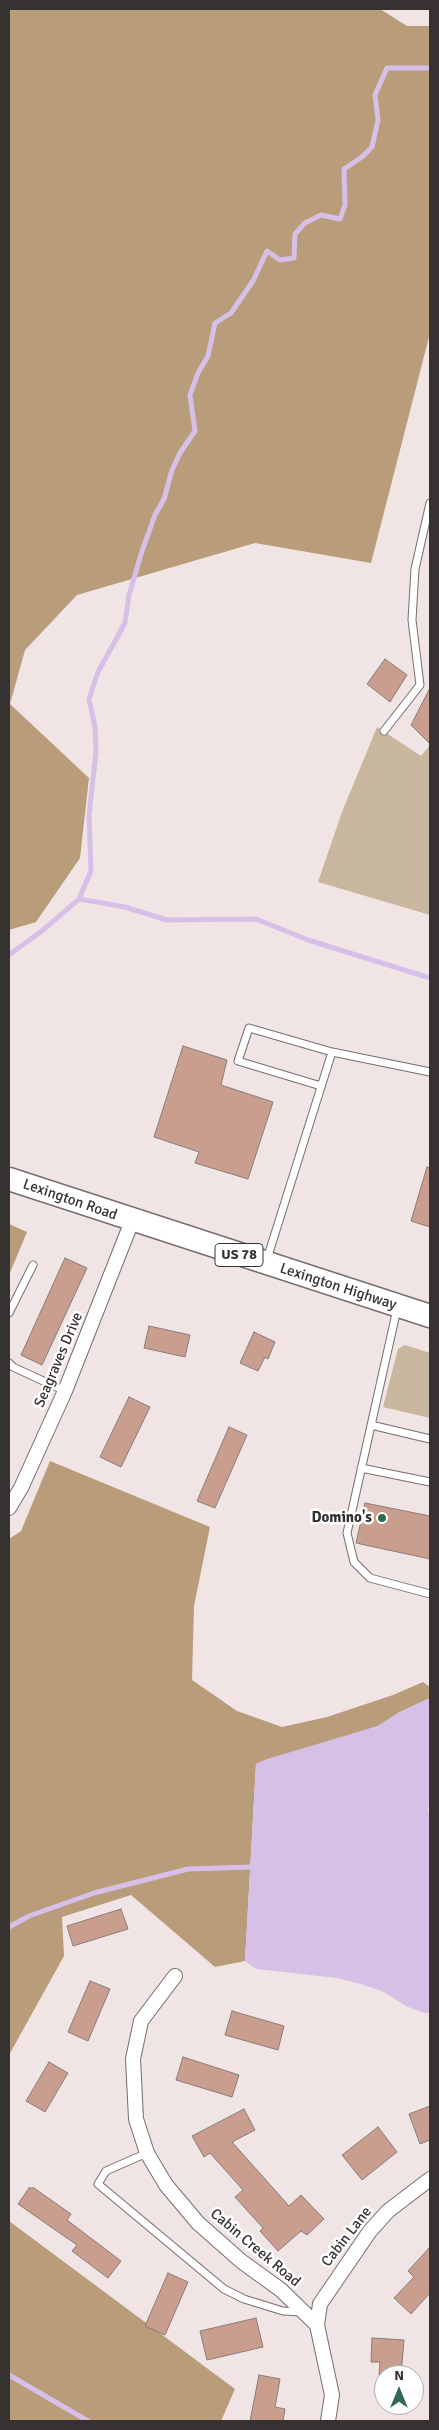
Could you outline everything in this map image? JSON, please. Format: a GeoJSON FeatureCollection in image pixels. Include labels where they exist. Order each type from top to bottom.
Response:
{"type":"FeatureCollection","features":[{"type":"Feature","properties":{"kind":"highway","name":"Lexington Road"},"geometry":{"type":"LineString","coordinates":[[9,1180],[132,1221]]}},
{"type":"Feature","properties":{"kind":"highway","name":"Lexington Highway"},"geometry":{"type":"LineString","coordinates":[[132,1221],[430,1316]]}},
{"type":"Feature","properties":{"kind":"street","name":"Seagraves Drive"},"geometry":{"type":"LineString","coordinates":[[9,1508],[21,1488],[65,1391],[132,1221]]}},
{"type":"Feature","properties":{"kind":"street","name":"Cabin Creek Road"},"geometry":{"type":"LineString","coordinates":[[174,1976],[141,2020],[133,2059],[136,2119],[147,2153],[166,2185],[198,2223],[241,2261],[281,2290],[317,2325]]}},
{"type":"Feature","properties":{"kind":"street","name":"Cabin Lane"},"geometry":{"type":"LineString","coordinates":[[328,2421],[332,2395],[317,2325],[320,2304],[370,2232],[388,2211],[430,2179]]}},
{"type":"Feature","properties":{"kind":"lane"},"geometry":{"type":"LineString","coordinates":[[384,731],[420,685],[412,620],[415,569],[430,503]]}},
{"type":"Feature","properties":{"kind":"lane"},"geometry":{"type":"LineString","coordinates":[[321,1086],[238,1061],[249,1028],[332,1052],[430,1072]]}},
{"type":"Feature","properties":{"kind":"lane"},"geometry":{"type":"LineString","coordinates":[[266,1264],[332,1052]]}},
{"type":"Feature","properties":{"kind":"lane"},"geometry":{"type":"LineString","coordinates":[[9,1313],[33,1265]]}},
{"type":"Feature","properties":{"kind":"lane"},"geometry":{"type":"LineString","coordinates":[[397,1306],[346,1533],[354,1562],[370,1578],[430,1594]]}},
{"type":"Feature","properties":{"kind":"lane"},"geometry":{"type":"LineString","coordinates":[[9,1363],[13,1367],[65,1391]]}},
{"type":"Feature","properties":{"kind":"lane"},"geometry":{"type":"LineString","coordinates":[[371,1425],[430,1439]]}},
{"type":"Feature","properties":{"kind":"lane"},"geometry":{"type":"LineString","coordinates":[[361,1468],[430,1482]]}},
{"type":"Feature","properties":{"kind":"lane"},"geometry":{"type":"LineString","coordinates":[[147,2153],[106,2171],[98,2184],[224,2289],[244,2300],[283,2311],[304,2312]]}},
{"type":"Feature","properties":{"kind":"shaded area"},"geometry":{"type":"Polygon","coordinates":[[[9,9],[380,9],[407,26],[430,26],[430,333],[371,563],[255,543],[77,595],[25,650],[10,704],[89,778],[80,858],[36,922],[9,930],[9,9]]]}},
{"type":"Feature","properties":{"kind":"shaded area"},"geometry":{"type":"Polygon","coordinates":[[[377,727],[421,756],[430,745],[430,915],[318,882],[342,812],[377,727]]]}},
{"type":"Feature","properties":{"kind":"shaded area"},"geometry":{"type":"Polygon","coordinates":[[[9,1224],[27,1232],[9,1275],[9,1224]]]}},
{"type":"Feature","properties":{"kind":"shaded area"},"geometry":{"type":"Polygon","coordinates":[[[405,1345],[430,1353],[430,1418],[383,1407],[398,1349],[405,1345]]]}},
{"type":"Feature","properties":{"kind":"shaded area"},"geometry":{"type":"Polygon","coordinates":[[[50,1461],[210,1527],[194,1606],[192,1680],[237,1711],[282,1727],[327,1717],[393,1695],[423,1682],[430,1687],[430,1698],[398,1713],[378,1726],[256,1764],[245,1961],[215,1967],[131,1895],[62,1917],[64,1956],[9,2055],[9,1539],[21,1531],[50,1461]]]}},
{"type":"Feature","properties":{"kind":"shaded area"},"geometry":{"type":"Polygon","coordinates":[[[430,1698],[430,1795],[428,1811],[430,1819],[430,2013],[424,2013],[406,2006],[382,1991],[361,1984],[337,1978],[256,1969],[245,1961],[256,1764],[267,1759],[378,1726],[398,1713],[430,1698]]]}},
{"type":"Feature","properties":{"kind":"shaded area"},"geometry":{"type":"Polygon","coordinates":[[[9,2221],[235,2389],[221,2421],[9,2421],[9,2221]]]}},
{"type":"Feature","properties":{"kind":"building"},"geometry":{"type":"Polygon","coordinates":[[[385,659],[407,675],[390,702],[367,684],[385,659]]]}},
{"type":"Feature","properties":{"kind":"building"},"geometry":{"type":"Polygon","coordinates":[[[430,688],[430,744],[411,725],[430,688]]]}},
{"type":"Feature","properties":{"kind":"building"},"geometry":{"type":"Polygon","coordinates":[[[183,1046],[227,1060],[221,1085],[273,1102],[248,1179],[195,1163],[199,1152],[154,1137],[183,1046]]]}},
{"type":"Feature","properties":{"kind":"building"},"geometry":{"type":"Polygon","coordinates":[[[427,1167],[430,1168],[430,1227],[411,1221],[427,1167]]]}},
{"type":"Feature","properties":{"kind":"building"},"geometry":{"type":"Polygon","coordinates":[[[65,1258],[87,1268],[42,1365],[21,1355],[65,1258]]]}},
{"type":"Feature","properties":{"kind":"building"},"geometry":{"type":"Polygon","coordinates":[[[149,1326],[190,1335],[185,1357],[144,1348],[149,1326]]]}},
{"type":"Feature","properties":{"kind":"building"},"geometry":{"type":"Polygon","coordinates":[[[254,1332],[275,1342],[268,1359],[265,1357],[258,1371],[240,1363],[254,1332]]]}},
{"type":"Feature","properties":{"kind":"building"},"geometry":{"type":"Polygon","coordinates":[[[129,1397],[150,1407],[121,1467],[100,1457],[129,1397]]]}},
{"type":"Feature","properties":{"kind":"building"},"geometry":{"type":"Polygon","coordinates":[[[229,1427],[247,1435],[215,1508],[197,1501],[229,1427]]]}},
{"type":"Feature","properties":{"kind":"building"},"geometry":{"type":"Polygon","coordinates":[[[365,1503],[430,1516],[430,1559],[356,1543],[365,1503]]]}},
{"type":"Feature","properties":{"kind":"building"},"geometry":{"type":"Polygon","coordinates":[[[121,1909],[128,1929],[73,1946],[67,1926],[121,1909]]]}},
{"type":"Feature","properties":{"kind":"building"},"geometry":{"type":"Polygon","coordinates":[[[90,1981],[110,1989],[88,2041],[68,2032],[90,1981]]]}},
{"type":"Feature","properties":{"kind":"building"},"geometry":{"type":"Polygon","coordinates":[[[232,2011],[284,2026],[278,2050],[225,2035],[232,2011]]]}},
{"type":"Feature","properties":{"kind":"building"},"geometry":{"type":"Polygon","coordinates":[[[183,2057],[239,2075],[232,2097],[176,2080],[183,2057]]]}},
{"type":"Feature","properties":{"kind":"building"},"geometry":{"type":"Polygon","coordinates":[[[49,2062],[68,2073],[45,2112],[26,2101],[49,2062]]]}},
{"type":"Feature","properties":{"kind":"building"},"geometry":{"type":"Polygon","coordinates":[[[430,2106],[430,2140],[420,2144],[409,2114],[430,2106]]]}},
{"type":"Feature","properties":{"kind":"building"},"geometry":{"type":"Polygon","coordinates":[[[244,2109],[255,2130],[232,2142],[289,2206],[301,2195],[324,2219],[307,2235],[301,2231],[278,2251],[260,2231],[263,2228],[235,2197],[243,2190],[210,2153],[204,2157],[192,2136],[244,2109]]]}},
{"type":"Feature","properties":{"kind":"building"},"geometry":{"type":"Polygon","coordinates":[[[378,2127],[397,2152],[362,2180],[342,2155],[378,2127]]]}},
{"type":"Feature","properties":{"kind":"building"},"geometry":{"type":"Polygon","coordinates":[[[29,2188],[34,2188],[71,2214],[67,2220],[121,2261],[108,2278],[72,2251],[77,2245],[18,2204],[29,2188]]]}},
{"type":"Feature","properties":{"kind":"building"},"geometry":{"type":"Polygon","coordinates":[[[430,2247],[430,2293],[411,2314],[394,2298],[414,2277],[408,2271],[430,2247]]]}},
{"type":"Feature","properties":{"kind":"building"},"geometry":{"type":"Polygon","coordinates":[[[168,2273],[188,2282],[165,2335],[145,2326],[168,2273]]]}},
{"type":"Feature","properties":{"kind":"building"},"geometry":{"type":"Polygon","coordinates":[[[256,2318],[263,2347],[207,2360],[200,2331],[256,2318]]]}},
{"type":"Feature","properties":{"kind":"building"},"geometry":{"type":"Polygon","coordinates":[[[372,2338],[404,2340],[402,2365],[380,2365],[380,2362],[371,2362],[372,2338]]]}},
{"type":"Feature","properties":{"kind":"building"},"geometry":{"type":"Polygon","coordinates":[[[259,2375],[280,2379],[275,2407],[285,2409],[283,2421],[250,2421],[259,2375]]]}},
{"type":"Feature","properties":{"kind":"waterway"},"geometry":{"type":"LineString","coordinates":[[79,899],[91,871],[89,815],[96,752],[95,727],[89,699],[98,672],[125,623],[129,595],[142,551],[155,515],[164,499],[172,470],[180,453],[195,431],[190,395],[198,373],[208,356],[215,323],[231,313],[253,281],[267,251],[280,260],[294,258],[295,234],[305,223],[321,215],[340,219],[345,205],[344,169],[362,157],[372,147],[378,120],[375,95],[387,68],[430,68]]}},
{"type":"Feature","properties":{"kind":"waterway"},"geometry":{"type":"LineString","coordinates":[[9,955],[43,930],[79,899],[125,907],[167,920],[256,919],[308,940],[430,978]]}},
{"type":"Feature","properties":{"kind":"waterway"},"geometry":{"type":"LineString","coordinates":[[9,1927],[29,1916],[94,1893],[188,1869],[251,1867]]}},
{"type":"Feature","properties":{"kind":"waterway"},"geometry":{"type":"LineString","coordinates":[[9,2375],[88,2421]]}},
{"type":"Feature","properties":{"kind":"place","name":"Domino's"},"geometry":{"type":"Point","coordinates":[382,1518]}}]}
